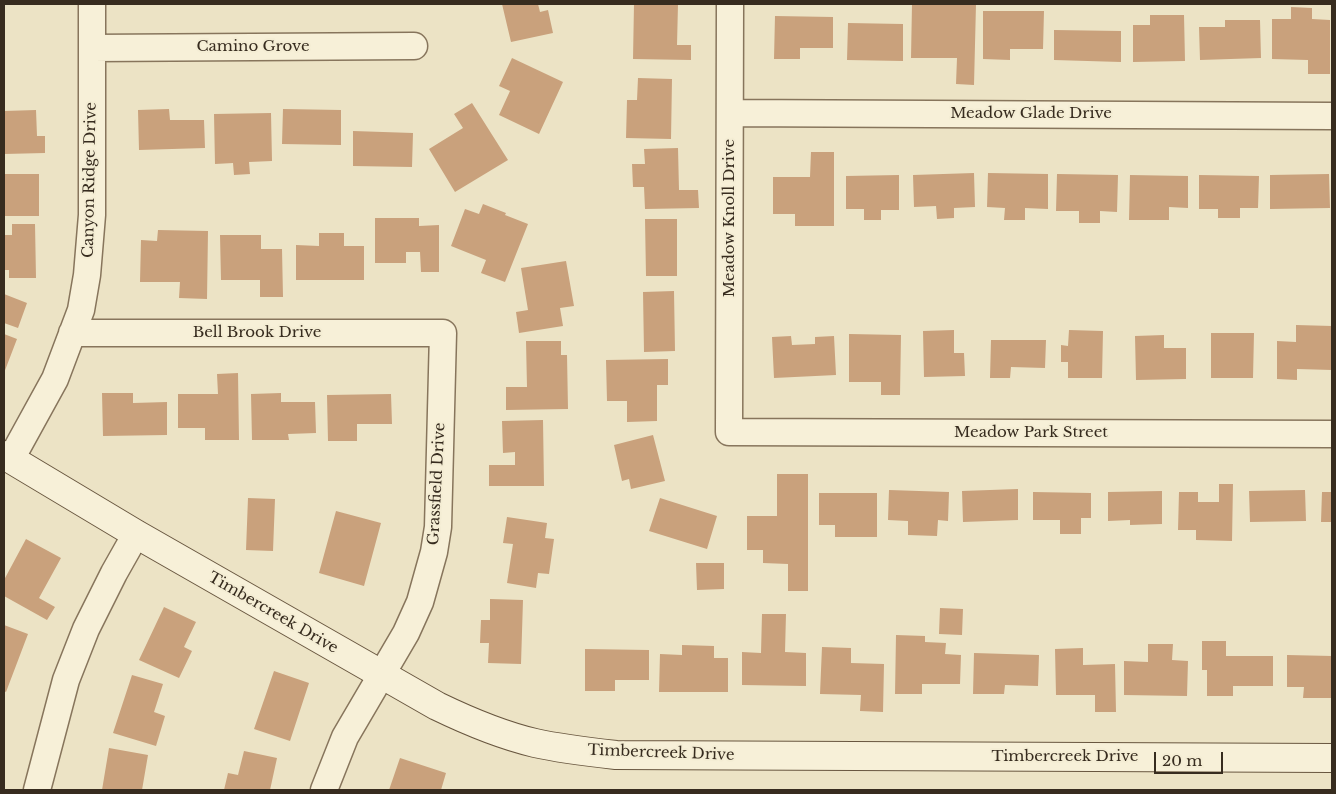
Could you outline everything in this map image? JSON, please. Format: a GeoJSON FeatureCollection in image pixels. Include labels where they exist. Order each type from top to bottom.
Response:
{"type":"FeatureCollection","features":[{"type":"Feature","properties":{"kind":"street","name":"Canyon Ridge Drive"},"geometry":{"type":"LineString","coordinates":[[7,457],[55,379],[81,310],[87,275],[92,215],[92,4]]}},
{"type":"Feature","properties":{"kind":"street","name":"Meadow Knoll Drive"},"geometry":{"type":"LineString","coordinates":[[729,432],[730,4]]}},
{"type":"Feature","properties":{"kind":"street","name":"Camino Grove"},"geometry":{"type":"LineString","coordinates":[[92,48],[414,46]]}},
{"type":"Feature","properties":{"kind":"street","name":"Meadow Glade Drive"},"geometry":{"type":"LineString","coordinates":[[730,112],[1332,116]]}},
{"type":"Feature","properties":{"kind":"street","name":"Bell Brook Drive"},"geometry":{"type":"LineString","coordinates":[[72,333],[444,332]]}},
{"type":"Feature","properties":{"kind":"street","name":"Grassfield Drive"},"geometry":{"type":"LineString","coordinates":[[324,790],[344,737],[406,633],[420,602],[434,552],[438,527],[444,332]]}},
{"type":"Feature","properties":{"kind":"street","name":"Meadow Park Street"},"geometry":{"type":"LineString","coordinates":[[729,432],[1332,434]]}},
{"type":"Feature","properties":{"kind":"street","name":"Timbercreek Drive"},"geometry":{"type":"LineString","coordinates":[[7,457],[136,534],[436,706],[471,722],[534,742],[572,750],[616,755],[1332,758]]}},
{"type":"Feature","properties":{"kind":"street"},"geometry":{"type":"LineString","coordinates":[[37,790],[66,680],[86,629],[136,534]]}},
{"type":"Feature","properties":{"kind":"building"},"geometry":{"type":"Polygon","coordinates":[[[502,4],[538,4],[540,12],[548,10],[553,33],[511,42],[502,4]]]}},
{"type":"Feature","properties":{"kind":"building"},"geometry":{"type":"Polygon","coordinates":[[[634,4],[678,4],[677,45],[691,45],[691,60],[633,59],[634,4]]]}},
{"type":"Feature","properties":{"kind":"building"},"geometry":{"type":"Polygon","coordinates":[[[912,4],[976,4],[974,85],[956,84],[957,58],[911,58],[912,4]]]}},
{"type":"Feature","properties":{"kind":"building"},"geometry":{"type":"Polygon","coordinates":[[[1291,7],[1312,8],[1312,19],[1330,20],[1330,74],[1308,74],[1308,60],[1272,59],[1272,19],[1291,19],[1291,7]]]}},
{"type":"Feature","properties":{"kind":"building"},"geometry":{"type":"Polygon","coordinates":[[[983,11],[1044,11],[1043,49],[1010,49],[1010,60],[983,59],[983,11]]]}},
{"type":"Feature","properties":{"kind":"building"},"geometry":{"type":"Polygon","coordinates":[[[1150,15],[1184,15],[1185,61],[1133,62],[1133,25],[1150,25],[1150,15]]]}},
{"type":"Feature","properties":{"kind":"building"},"geometry":{"type":"Polygon","coordinates":[[[775,16],[833,17],[833,48],[800,48],[800,59],[774,59],[775,16]]]}},
{"type":"Feature","properties":{"kind":"building"},"geometry":{"type":"Polygon","coordinates":[[[1225,20],[1260,20],[1261,58],[1200,60],[1199,27],[1225,27],[1225,20]]]}},
{"type":"Feature","properties":{"kind":"building"},"geometry":{"type":"Polygon","coordinates":[[[848,23],[903,24],[903,61],[847,60],[848,23]]]}},
{"type":"Feature","properties":{"kind":"building"},"geometry":{"type":"Polygon","coordinates":[[[1054,30],[1121,31],[1121,62],[1054,60],[1054,30]]]}},
{"type":"Feature","properties":{"kind":"building"},"geometry":{"type":"Polygon","coordinates":[[[512,58],[563,82],[539,134],[499,115],[510,91],[499,86],[512,58]]]}},
{"type":"Feature","properties":{"kind":"building"},"geometry":{"type":"Polygon","coordinates":[[[638,78],[672,79],[671,139],[626,138],[627,100],[637,100],[638,78]]]}},
{"type":"Feature","properties":{"kind":"building"},"geometry":{"type":"Polygon","coordinates":[[[472,103],[508,160],[455,192],[429,149],[463,128],[454,114],[472,103]]]}},
{"type":"Feature","properties":{"kind":"building"},"geometry":{"type":"Polygon","coordinates":[[[169,109],[170,120],[204,120],[205,148],[139,150],[138,110],[169,109]]]}},
{"type":"Feature","properties":{"kind":"building"},"geometry":{"type":"Polygon","coordinates":[[[283,109],[341,110],[341,145],[282,144],[283,109]]]}},
{"type":"Feature","properties":{"kind":"building"},"geometry":{"type":"Polygon","coordinates":[[[36,110],[37,136],[45,136],[45,153],[4,154],[4,111],[36,110]]]}},
{"type":"Feature","properties":{"kind":"building"},"geometry":{"type":"Polygon","coordinates":[[[271,113],[272,161],[249,162],[250,174],[234,175],[233,163],[215,164],[214,114],[271,113]]]}},
{"type":"Feature","properties":{"kind":"building"},"geometry":{"type":"Polygon","coordinates":[[[353,131],[413,133],[412,167],[353,166],[353,131]]]}},
{"type":"Feature","properties":{"kind":"building"},"geometry":{"type":"Polygon","coordinates":[[[678,148],[679,190],[698,190],[699,208],[645,209],[644,187],[633,187],[632,164],[645,164],[644,149],[678,148]]]}},
{"type":"Feature","properties":{"kind":"building"},"geometry":{"type":"Polygon","coordinates":[[[811,152],[834,152],[834,226],[795,226],[795,214],[773,214],[773,177],[810,177],[811,152]]]}},
{"type":"Feature","properties":{"kind":"building"},"geometry":{"type":"Polygon","coordinates":[[[974,173],[975,207],[954,208],[954,218],[937,219],[936,206],[914,207],[913,175],[974,173]]]}},
{"type":"Feature","properties":{"kind":"building"},"geometry":{"type":"Polygon","coordinates":[[[988,173],[1048,174],[1048,209],[1025,208],[1025,220],[1004,220],[1005,208],[987,207],[988,173]]]}},
{"type":"Feature","properties":{"kind":"building"},"geometry":{"type":"Polygon","coordinates":[[[4,174],[39,174],[39,216],[4,216],[4,174]]]}},
{"type":"Feature","properties":{"kind":"building"},"geometry":{"type":"Polygon","coordinates":[[[1057,174],[1118,175],[1117,212],[1100,211],[1100,223],[1079,223],[1079,211],[1056,211],[1057,174]]]}},
{"type":"Feature","properties":{"kind":"building"},"geometry":{"type":"Polygon","coordinates":[[[1329,174],[1330,208],[1270,209],[1270,175],[1329,174]]]}},
{"type":"Feature","properties":{"kind":"building"},"geometry":{"type":"Polygon","coordinates":[[[899,175],[899,210],[881,210],[881,220],[864,220],[864,209],[846,209],[846,176],[899,175]]]}},
{"type":"Feature","properties":{"kind":"building"},"geometry":{"type":"Polygon","coordinates":[[[1130,175],[1188,176],[1188,208],[1169,207],[1169,220],[1129,220],[1130,175]]]}},
{"type":"Feature","properties":{"kind":"building"},"geometry":{"type":"Polygon","coordinates":[[[1199,175],[1259,176],[1258,208],[1240,208],[1240,218],[1218,218],[1218,209],[1199,209],[1199,175]]]}},
{"type":"Feature","properties":{"kind":"building"},"geometry":{"type":"Polygon","coordinates":[[[483,204],[528,224],[505,282],[481,273],[486,260],[451,246],[465,209],[479,214],[483,204]]]}},
{"type":"Feature","properties":{"kind":"building"},"geometry":{"type":"Polygon","coordinates":[[[375,218],[419,218],[419,226],[439,225],[439,272],[421,272],[420,252],[406,252],[406,263],[375,263],[375,218]]]}},
{"type":"Feature","properties":{"kind":"building"},"geometry":{"type":"Polygon","coordinates":[[[645,219],[677,219],[677,276],[646,276],[645,219]]]}},
{"type":"Feature","properties":{"kind":"building"},"geometry":{"type":"Polygon","coordinates":[[[12,224],[35,224],[36,278],[9,278],[9,270],[4,270],[4,235],[12,235],[12,224]]]}},
{"type":"Feature","properties":{"kind":"building"},"geometry":{"type":"Polygon","coordinates":[[[158,230],[208,231],[207,299],[179,298],[180,282],[140,282],[141,240],[157,241],[158,230]]]}},
{"type":"Feature","properties":{"kind":"building"},"geometry":{"type":"Polygon","coordinates":[[[319,233],[344,233],[344,246],[364,246],[364,280],[296,280],[296,245],[319,246],[319,233]]]}},
{"type":"Feature","properties":{"kind":"building"},"geometry":{"type":"Polygon","coordinates":[[[220,235],[261,235],[261,249],[282,249],[283,297],[260,297],[260,280],[221,280],[220,235]]]}},
{"type":"Feature","properties":{"kind":"building"},"geometry":{"type":"Polygon","coordinates":[[[566,261],[574,306],[560,308],[563,326],[519,333],[516,312],[528,310],[521,268],[566,261]]]}},
{"type":"Feature","properties":{"kind":"building"},"geometry":{"type":"Polygon","coordinates":[[[674,291],[675,351],[644,352],[643,292],[674,291]]]}},
{"type":"Feature","properties":{"kind":"building"},"geometry":{"type":"Polygon","coordinates":[[[4,294],[27,303],[18,328],[4,323],[4,294]]]}},
{"type":"Feature","properties":{"kind":"building"},"geometry":{"type":"Polygon","coordinates":[[[1296,325],[1332,326],[1332,370],[1297,369],[1297,380],[1277,379],[1277,341],[1296,342],[1296,325]]]}},
{"type":"Feature","properties":{"kind":"building"},"geometry":{"type":"Polygon","coordinates":[[[954,330],[954,353],[964,353],[965,376],[924,377],[923,331],[954,330]]]}},
{"type":"Feature","properties":{"kind":"building"},"geometry":{"type":"Polygon","coordinates":[[[1069,330],[1103,331],[1102,378],[1068,378],[1068,362],[1061,362],[1061,345],[1068,346],[1069,330]]]}},
{"type":"Feature","properties":{"kind":"building"},"geometry":{"type":"Polygon","coordinates":[[[1211,333],[1254,333],[1253,378],[1211,378],[1211,333]]]}},
{"type":"Feature","properties":{"kind":"building"},"geometry":{"type":"Polygon","coordinates":[[[4,334],[17,339],[4,373],[4,334]]]}},
{"type":"Feature","properties":{"kind":"building"},"geometry":{"type":"Polygon","coordinates":[[[849,334],[901,335],[900,395],[881,395],[881,382],[849,382],[849,334]]]}},
{"type":"Feature","properties":{"kind":"building"},"geometry":{"type":"Polygon","coordinates":[[[1164,335],[1164,348],[1186,348],[1186,379],[1136,380],[1135,336],[1164,335]]]}},
{"type":"Feature","properties":{"kind":"building"},"geometry":{"type":"Polygon","coordinates":[[[791,336],[792,345],[815,344],[815,337],[834,336],[836,375],[774,378],[772,337],[791,336]]]}},
{"type":"Feature","properties":{"kind":"building"},"geometry":{"type":"Polygon","coordinates":[[[991,340],[1046,340],[1045,368],[1011,367],[1010,378],[990,378],[991,340]]]}},
{"type":"Feature","properties":{"kind":"building"},"geometry":{"type":"Polygon","coordinates":[[[526,341],[561,341],[561,355],[567,355],[568,409],[506,410],[506,387],[527,387],[526,341]]]}},
{"type":"Feature","properties":{"kind":"building"},"geometry":{"type":"Polygon","coordinates":[[[668,359],[668,385],[657,385],[657,421],[627,422],[627,401],[607,401],[606,360],[668,359]]]}},
{"type":"Feature","properties":{"kind":"building"},"geometry":{"type":"Polygon","coordinates":[[[238,373],[239,440],[205,440],[205,428],[178,428],[178,394],[218,394],[217,374],[238,373]]]}},
{"type":"Feature","properties":{"kind":"building"},"geometry":{"type":"Polygon","coordinates":[[[102,393],[133,393],[133,403],[167,402],[167,435],[103,436],[102,393]]]}},
{"type":"Feature","properties":{"kind":"building"},"geometry":{"type":"Polygon","coordinates":[[[281,393],[281,402],[315,402],[316,433],[288,434],[289,440],[252,440],[251,394],[281,393]]]}},
{"type":"Feature","properties":{"kind":"building"},"geometry":{"type":"Polygon","coordinates":[[[391,394],[392,424],[357,424],[357,441],[328,441],[327,395],[391,394]]]}},
{"type":"Feature","properties":{"kind":"building"},"geometry":{"type":"Polygon","coordinates":[[[543,420],[544,486],[489,486],[489,465],[515,465],[515,452],[503,453],[502,421],[543,420]]]}},
{"type":"Feature","properties":{"kind":"building"},"geometry":{"type":"Polygon","coordinates":[[[653,435],[665,481],[631,489],[629,479],[622,481],[614,445],[653,435]]]}},
{"type":"Feature","properties":{"kind":"building"},"geometry":{"type":"Polygon","coordinates":[[[777,474],[808,474],[808,591],[788,591],[788,564],[763,563],[763,550],[747,550],[747,516],[777,516],[777,474]]]}},
{"type":"Feature","properties":{"kind":"building"},"geometry":{"type":"Polygon","coordinates":[[[1219,484],[1233,484],[1232,541],[1196,540],[1196,530],[1178,530],[1179,492],[1198,492],[1198,502],[1219,502],[1219,484]]]}},
{"type":"Feature","properties":{"kind":"building"},"geometry":{"type":"Polygon","coordinates":[[[1018,489],[1018,520],[963,522],[962,491],[1018,489]]]}},
{"type":"Feature","properties":{"kind":"building"},"geometry":{"type":"Polygon","coordinates":[[[889,490],[949,492],[948,521],[938,520],[937,536],[908,535],[908,521],[888,520],[889,490]]]}},
{"type":"Feature","properties":{"kind":"building"},"geometry":{"type":"Polygon","coordinates":[[[1305,490],[1306,521],[1250,522],[1249,491],[1305,490]]]}},
{"type":"Feature","properties":{"kind":"building"},"geometry":{"type":"Polygon","coordinates":[[[1162,491],[1162,524],[1130,525],[1130,520],[1108,521],[1108,492],[1162,491]]]}},
{"type":"Feature","properties":{"kind":"building"},"geometry":{"type":"Polygon","coordinates":[[[1033,492],[1091,493],[1091,518],[1081,518],[1081,534],[1060,534],[1060,520],[1033,520],[1033,492]]]}},
{"type":"Feature","properties":{"kind":"building"},"geometry":{"type":"Polygon","coordinates":[[[1322,492],[1332,492],[1332,522],[1321,522],[1322,492]]]}},
{"type":"Feature","properties":{"kind":"building"},"geometry":{"type":"Polygon","coordinates":[[[819,493],[877,493],[877,537],[835,537],[835,525],[819,525],[819,493]]]}},
{"type":"Feature","properties":{"kind":"building"},"geometry":{"type":"Polygon","coordinates":[[[248,498],[275,499],[273,551],[246,550],[248,498]]]}},
{"type":"Feature","properties":{"kind":"building"},"geometry":{"type":"Polygon","coordinates":[[[660,498],[717,516],[707,549],[649,531],[660,498]]]}},
{"type":"Feature","properties":{"kind":"building"},"geometry":{"type":"Polygon","coordinates":[[[336,511],[381,523],[364,586],[319,573],[336,511]]]}},
{"type":"Feature","properties":{"kind":"building"},"geometry":{"type":"Polygon","coordinates":[[[507,517],[547,523],[545,538],[554,539],[549,574],[538,573],[536,588],[507,583],[513,544],[503,543],[507,517]]]}},
{"type":"Feature","properties":{"kind":"building"},"geometry":{"type":"Polygon","coordinates":[[[26,539],[61,558],[39,598],[55,607],[47,620],[4,596],[4,580],[26,539]]]}},
{"type":"Feature","properties":{"kind":"building"},"geometry":{"type":"Polygon","coordinates":[[[696,563],[724,563],[724,589],[697,590],[696,563]]]}},
{"type":"Feature","properties":{"kind":"building"},"geometry":{"type":"Polygon","coordinates":[[[490,599],[523,600],[521,664],[488,663],[489,643],[480,643],[481,620],[490,620],[490,599]]]}},
{"type":"Feature","properties":{"kind":"building"},"geometry":{"type":"Polygon","coordinates":[[[164,607],[196,622],[184,647],[192,651],[179,678],[139,660],[164,607]]]}},
{"type":"Feature","properties":{"kind":"building"},"geometry":{"type":"Polygon","coordinates":[[[940,608],[963,609],[962,635],[939,634],[940,608]]]}},
{"type":"Feature","properties":{"kind":"building"},"geometry":{"type":"Polygon","coordinates":[[[762,614],[786,614],[785,652],[806,653],[806,686],[742,685],[742,652],[761,653],[762,614]]]}},
{"type":"Feature","properties":{"kind":"building"},"geometry":{"type":"Polygon","coordinates":[[[4,625],[28,634],[6,692],[4,691],[4,625]]]}},
{"type":"Feature","properties":{"kind":"building"},"geometry":{"type":"Polygon","coordinates":[[[896,635],[925,636],[925,642],[946,643],[945,654],[961,655],[960,684],[922,684],[922,694],[895,694],[896,635]]]}},
{"type":"Feature","properties":{"kind":"building"},"geometry":{"type":"Polygon","coordinates":[[[1202,641],[1226,641],[1226,656],[1273,656],[1273,686],[1233,686],[1233,696],[1207,696],[1207,670],[1202,670],[1202,641]]]}},
{"type":"Feature","properties":{"kind":"building"},"geometry":{"type":"Polygon","coordinates":[[[1148,644],[1173,644],[1172,660],[1188,661],[1187,696],[1124,695],[1124,661],[1148,662],[1148,644]]]}},
{"type":"Feature","properties":{"kind":"building"},"geometry":{"type":"Polygon","coordinates":[[[682,645],[714,646],[714,658],[728,658],[728,692],[659,692],[660,654],[682,655],[682,645]]]}},
{"type":"Feature","properties":{"kind":"building"},"geometry":{"type":"Polygon","coordinates":[[[822,647],[851,648],[851,663],[884,664],[883,712],[860,711],[861,695],[820,694],[822,647]]]}},
{"type":"Feature","properties":{"kind":"building"},"geometry":{"type":"Polygon","coordinates":[[[1083,648],[1083,665],[1115,664],[1116,712],[1095,712],[1095,695],[1056,695],[1055,649],[1083,648]]]}},
{"type":"Feature","properties":{"kind":"building"},"geometry":{"type":"Polygon","coordinates":[[[585,649],[649,650],[649,680],[615,680],[615,691],[585,691],[585,649]]]}},
{"type":"Feature","properties":{"kind":"building"},"geometry":{"type":"Polygon","coordinates":[[[974,653],[1039,655],[1038,686],[1005,685],[1004,694],[973,694],[974,653]]]}},
{"type":"Feature","properties":{"kind":"building"},"geometry":{"type":"Polygon","coordinates":[[[1287,655],[1332,656],[1332,698],[1303,698],[1304,687],[1287,687],[1287,655]]]}},
{"type":"Feature","properties":{"kind":"building"},"geometry":{"type":"Polygon","coordinates":[[[274,671],[309,683],[290,741],[254,729],[274,671]]]}},
{"type":"Feature","properties":{"kind":"building"},"geometry":{"type":"Polygon","coordinates":[[[132,675],[163,684],[154,712],[165,716],[156,746],[113,733],[132,675]]]}},
{"type":"Feature","properties":{"kind":"building"},"geometry":{"type":"Polygon","coordinates":[[[109,748],[148,755],[142,790],[102,790],[109,748]]]}},
{"type":"Feature","properties":{"kind":"building"},"geometry":{"type":"Polygon","coordinates":[[[244,751],[277,758],[270,790],[224,790],[228,773],[238,775],[244,751]]]}},
{"type":"Feature","properties":{"kind":"building"},"geometry":{"type":"Polygon","coordinates":[[[400,758],[446,773],[441,790],[389,790],[400,758]]]}}]}
